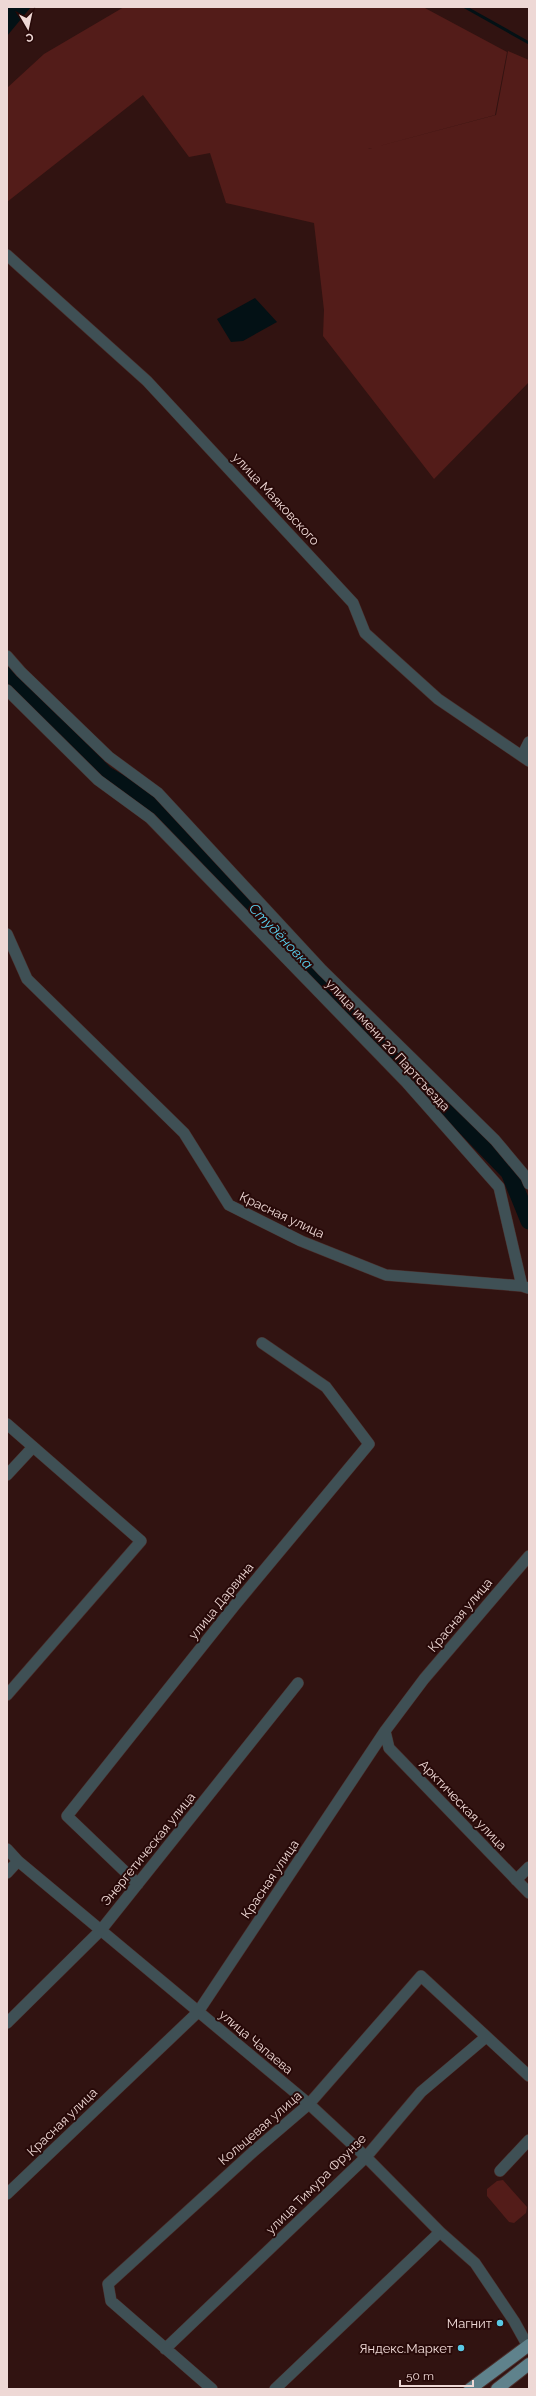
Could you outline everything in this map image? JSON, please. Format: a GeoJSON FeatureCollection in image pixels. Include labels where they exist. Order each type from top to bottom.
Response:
{"type":"FeatureCollection","features":[{"type":"Feature","properties":{"kind":"main road"},"geometry":{"type":"LineString","coordinates":[[470,2389],[529,2346]]}},
{"type":"Feature","properties":{"kind":"main road"},"geometry":{"type":"LineString","coordinates":[[497,2389],[529,2364]]}},
{"type":"Feature","properties":{"kind":"street","name":"улица Маяковского"},"geometry":{"type":"LineString","coordinates":[[7,255],[147,381],[354,603],[365,634],[438,699],[526,758],[529,742]]}},
{"type":"Feature","properties":{"kind":"street","name":"улица имени 20 Партсъезда"},"geometry":{"type":"LineString","coordinates":[[7,656],[21,672],[109,758],[158,793],[322,970],[495,1140],[528,1178]]}},
{"type":"Feature","properties":{"kind":"street","name":"улица имени 20 Партсъезда"},"geometry":{"type":"LineString","coordinates":[[7,690],[98,780],[150,818],[408,1083],[499,1187],[526,1287]]}},
{"type":"Feature","properties":{"kind":"street","name":"Красная улица"},"geometry":{"type":"LineString","coordinates":[[7,934],[27,979],[184,1133],[229,1205],[301,1241],[386,1275],[526,1287]]}},
{"type":"Feature","properties":{"kind":"street","name":"улица Дарвина"},"geometry":{"type":"LineString","coordinates":[[138,1884],[67,1816],[235,1605],[369,1444],[326,1387],[262,1343]]}},
{"type":"Feature","properties":{"kind":"street"},"geometry":{"type":"LineString","coordinates":[[7,1424],[141,1540],[7,1695]]}},
{"type":"Feature","properties":{"kind":"street"},"geometry":{"type":"LineString","coordinates":[[7,1475],[33,1447]]}},
{"type":"Feature","properties":{"kind":"street","name":"Красная улица"},"geometry":{"type":"LineString","coordinates":[[7,2194],[198,2012],[385,1731],[424,1679],[529,1556]]}},
{"type":"Feature","properties":{"kind":"street","name":"Энергетическая улица"},"geometry":{"type":"LineString","coordinates":[[7,2023],[101,1930],[298,1683]]}},
{"type":"Feature","properties":{"kind":"street","name":"Арктическая улица"},"geometry":{"type":"LineString","coordinates":[[385,1731],[389,1748],[529,1893]]}},
{"type":"Feature","properties":{"kind":"street","name":"улица Чапаева"},"geometry":{"type":"LineString","coordinates":[[7,1849],[18,1861],[309,2104],[366,2156],[440,2232],[475,2263],[529,2346]]}},
{"type":"Feature","properties":{"kind":"street"},"geometry":{"type":"LineString","coordinates":[[7,1873],[18,1861]]}},
{"type":"Feature","properties":{"kind":"street"},"geometry":{"type":"LineString","coordinates":[[516,1880],[529,1867]]}},
{"type":"Feature","properties":{"kind":"street","name":"Кольцевая улица"},"geometry":{"type":"LineString","coordinates":[[212,2389],[111,2301],[108,2284],[254,2151],[309,2104],[421,1976],[529,2076]]}},
{"type":"Feature","properties":{"kind":"street","name":"улица Тимура Фрунзе"},"geometry":{"type":"LineString","coordinates":[[165,2349],[366,2156],[421,2092],[486,2037]]}},
{"type":"Feature","properties":{"kind":"street"},"geometry":{"type":"LineString","coordinates":[[500,2171],[529,2140]]}},
{"type":"Feature","properties":{"kind":"street"},"geometry":{"type":"LineString","coordinates":[[275,2389],[440,2232]]}},
{"type":"Feature","properties":{"kind":"shaded area"},"geometry":{"type":"Polygon","coordinates":[[[7,7],[31,7],[7,36],[7,7]]]}},
{"type":"Feature","properties":{"kind":"shaded area"},"geometry":{"type":"Polygon","coordinates":[[[124,7],[423,7],[507,52],[495,115],[368,149],[496,115],[508,51],[529,60],[529,382],[434,479],[323,336],[324,310],[314,223],[226,203],[210,153],[189,157],[143,95],[7,202],[7,88],[44,54],[124,7]]]}},
{"type":"Feature","properties":{"kind":"shaded area"},"geometry":{"type":"Polygon","coordinates":[[[255,298],[277,322],[243,341],[231,342],[217,319],[255,298]]]}},
{"type":"Feature","properties":{"kind":"shaded area"},"geometry":{"type":"Polygon","coordinates":[[[503,2180],[527,2207],[526,2213],[514,2223],[509,2222],[487,2196],[487,2189],[497,2181],[503,2180]]]}},
{"type":"Feature","properties":{"kind":"waterway"},"geometry":{"type":"LineString","coordinates":[[465,7],[529,43]]}},
{"type":"Feature","properties":{"kind":"waterway","name":"Студёновка"},"geometry":{"type":"LineString","coordinates":[[7,675],[105,774],[149,800],[509,1172],[529,1221]]}},
{"type":"Feature","properties":{"kind":"place","name":"Магнит"},"geometry":{"type":"Point","coordinates":[500,2323]}},
{"type":"Feature","properties":{"kind":"place","name":"Яндекс.Маркет"},"geometry":{"type":"Point","coordinates":[461,2348]}}]}
